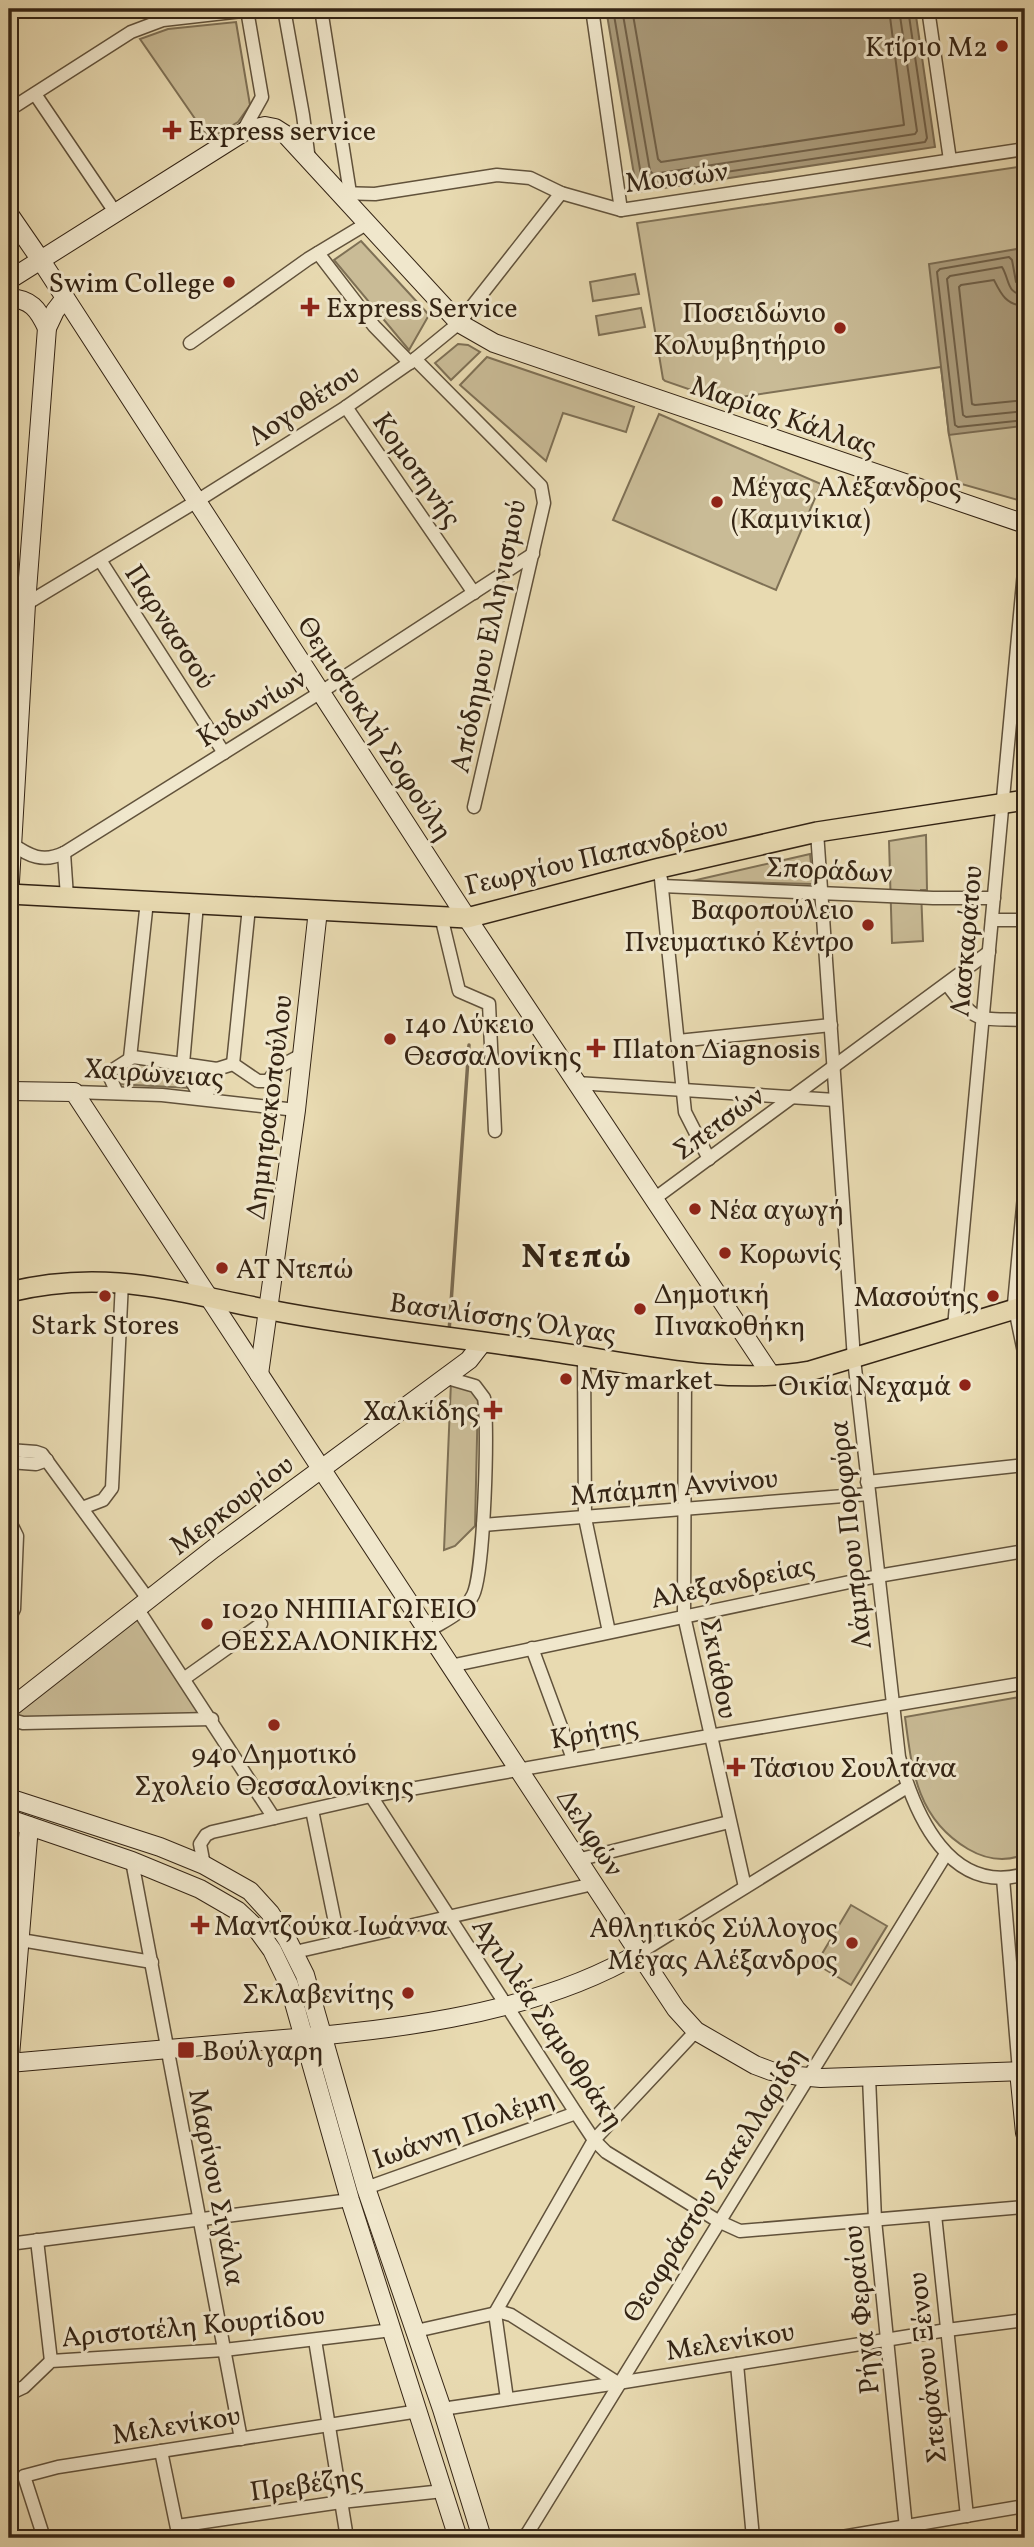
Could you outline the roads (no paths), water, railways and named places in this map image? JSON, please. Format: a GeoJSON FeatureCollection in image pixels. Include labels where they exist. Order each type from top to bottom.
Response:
{"type":"FeatureCollection","features":[{"type":"Feature","properties":{"kind":"main road","name":"Μαρίας Κάλλας"},"geometry":{"type":"LineString","coordinates":[[244,132],[265,126],[275,128],[286,135],[309,161],[344,193],[366,224],[459,323],[494,343],[1025,524]]}},
{"type":"Feature","properties":{"kind":"main road"},"geometry":{"type":"LineString","coordinates":[[9,280],[244,132]]}},
{"type":"Feature","properties":{"kind":"main road","name":"Θεμιστοκλή Σοφούλη"},"geometry":{"type":"LineString","coordinates":[[9,214],[467,918],[771,1375]]}},
{"type":"Feature","properties":{"kind":"main road"},"geometry":{"type":"LineString","coordinates":[[9,298],[31,303],[47,328]]}},
{"type":"Feature","properties":{"kind":"main road"},"geometry":{"type":"LineString","coordinates":[[9,896],[17,601],[47,328],[65,298]]}},
{"type":"Feature","properties":{"kind":"main road","name":"Γεωργίου Παπανδρέου"},"geometry":{"type":"LineString","coordinates":[[9,896],[467,918],[661,877],[817,832],[1025,800]]}},
{"type":"Feature","properties":{"kind":"main road","name":"Δημητρακοπούλου"},"geometry":{"type":"LineString","coordinates":[[269,1310],[303,1055],[318,910]]}},
{"type":"Feature","properties":{"kind":"main road","name":"Χαιρώνειας"},"geometry":{"type":"LineString","coordinates":[[9,1091],[74,1092]]}},
{"type":"Feature","properties":{"kind":"main road","name":"Δελφών"},"geometry":{"type":"LineString","coordinates":[[74,1092],[577,1860],[676,2009],[696,2031],[755,2065],[807,2078],[1022,2071]]}},
{"type":"Feature","properties":{"kind":"main road","name":"Βασιλίσσης Όλγας"},"geometry":{"type":"LineString","coordinates":[[9,1292],[58,1283],[122,1282],[155,1286],[269,1310],[728,1375],[810,1371],[1020,1307]]}},
{"type":"Feature","properties":{"kind":"main road"},"geometry":{"type":"LineString","coordinates":[[259,1374],[269,1310]]}},
{"type":"Feature","properties":{"kind":"main road","name":"Μερκουρίου"},"geometry":{"type":"LineString","coordinates":[[9,1709],[143,1604],[469,1360],[484,1342]]}},
{"type":"Feature","properties":{"kind":"main road"},"geometry":{"type":"LineString","coordinates":[[9,1798],[156,1845],[236,1882],[257,1898],[270,1913],[295,1952],[308,1984],[312,2036],[350,2200],[458,2538]]}},
{"type":"Feature","properties":{"kind":"main road"},"geometry":{"type":"LineString","coordinates":[[9,1819],[187,1883],[238,1911],[256,1928],[272,1950],[284,1970],[312,2036],[442,2409],[482,2538]]}},
{"type":"Feature","properties":{"kind":"main road"},"geometry":{"type":"LineString","coordinates":[[29,1826],[14,1939],[9,2064],[408,2025],[506,2005],[611,1969],[639,1953]]}},
{"type":"Feature","properties":{"kind":"main road"},"geometry":{"type":"LineString","coordinates":[[1022,2071],[1025,2133]]}},
{"type":"Feature","properties":{"kind":"street"},"geometry":{"type":"LineString","coordinates":[[9,110],[131,32],[163,20],[227,10],[261,9]]}},
{"type":"Feature","properties":{"kind":"street"},"geometry":{"type":"LineString","coordinates":[[284,9],[309,161]]}},
{"type":"Feature","properties":{"kind":"street"},"geometry":{"type":"LineString","coordinates":[[321,9],[344,193]]}},
{"type":"Feature","properties":{"kind":"street"},"geometry":{"type":"LineString","coordinates":[[592,9],[621,210]]}},
{"type":"Feature","properties":{"kind":"street"},"geometry":{"type":"LineString","coordinates":[[928,9],[950,160]]}},
{"type":"Feature","properties":{"kind":"street"},"geometry":{"type":"LineString","coordinates":[[244,132],[262,97],[247,10]]}},
{"type":"Feature","properties":{"kind":"street"},"geometry":{"type":"LineString","coordinates":[[35,94],[115,212]]}},
{"type":"Feature","properties":{"kind":"street","name":"Μουσών"},"geometry":{"type":"LineString","coordinates":[[344,193],[375,194],[497,175],[530,178],[561,193],[621,210],[1025,149]]}},
{"type":"Feature","properties":{"kind":"street","name":"Λογοθέτου"},"geometry":{"type":"LineString","coordinates":[[17,601],[100,560],[346,407],[413,361],[459,323],[561,193]]}},
{"type":"Feature","properties":{"kind":"street"},"geometry":{"type":"LineString","coordinates":[[190,343],[318,253],[366,224]]}},
{"type":"Feature","properties":{"kind":"street"},"geometry":{"type":"LineString","coordinates":[[318,253],[374,327],[413,361]]}},
{"type":"Feature","properties":{"kind":"street","name":"Απόδημου Ελληνισμού"},"geometry":{"type":"LineString","coordinates":[[413,361],[541,486],[544,503],[474,807]]}},
{"type":"Feature","properties":{"kind":"street","name":"Κομοτηνής"},"geometry":{"type":"LineString","coordinates":[[346,407],[474,593]]}},
{"type":"Feature","properties":{"kind":"street","name":"Κυδωνίων"},"geometry":{"type":"LineString","coordinates":[[12,844],[32,857],[47,858],[64,853],[321,692],[533,554]]}},
{"type":"Feature","properties":{"kind":"street","name":"Παρνασσού"},"geometry":{"type":"LineString","coordinates":[[100,560],[224,753]]}},
{"type":"Feature","properties":{"kind":"street","name":"Λασκαράτου"},"geometry":{"type":"LineString","coordinates":[[954,1327],[1003,803],[1020,671],[1025,561]]}},
{"type":"Feature","properties":{"kind":"street","name":"Λάμπρου Πορφύρα"},"geometry":{"type":"LineString","coordinates":[[817,832],[854,1359],[892,1706],[899,1757],[907,1787],[921,1817],[946,1854]]}},
{"type":"Feature","properties":{"kind":"street"},"geometry":{"type":"LineString","coordinates":[[64,853],[67,897]]}},
{"type":"Feature","properties":{"kind":"street"},"geometry":{"type":"LineString","coordinates":[[661,877],[685,1112],[709,1159]]}},
{"type":"Feature","properties":{"kind":"street","name":"Σποράδων"},"geometry":{"type":"LineString","coordinates":[[661,877],[821,892],[926,898],[994,898]]}},
{"type":"Feature","properties":{"kind":"street"},"geometry":{"type":"LineString","coordinates":[[130,1058],[147,901]]}},
{"type":"Feature","properties":{"kind":"street"},"geometry":{"type":"LineString","coordinates":[[197,904],[183,1064],[197,1091],[208,1092],[217,1069]]}},
{"type":"Feature","properties":{"kind":"street"},"geometry":{"type":"LineString","coordinates":[[233,1064],[249,906]]}},
{"type":"Feature","properties":{"kind":"street"},"geometry":{"type":"LineString","coordinates":[[441,916],[459,991],[489,1003],[495,1130]]}},
{"type":"Feature","properties":{"kind":"street"},"geometry":{"type":"LineString","coordinates":[[992,920],[1025,920]]}},
{"type":"Feature","properties":{"kind":"street","name":"Σπετσών"},"geometry":{"type":"LineString","coordinates":[[654,1199],[989,952]]}},
{"type":"Feature","properties":{"kind":"street"},"geometry":{"type":"LineString","coordinates":[[947,984],[965,1009],[975,1017],[1025,1020]]}},
{"type":"Feature","properties":{"kind":"street"},"geometry":{"type":"LineString","coordinates":[[678,1041],[831,1025]]}},
{"type":"Feature","properties":{"kind":"street"},"geometry":{"type":"LineString","coordinates":[[117,1093],[108,1073],[130,1058],[217,1069],[233,1064],[258,1080],[268,1081],[279,1067],[303,1055]]}},
{"type":"Feature","properties":{"kind":"street"},"geometry":{"type":"LineString","coordinates":[[577,1083],[835,1100]]}},
{"type":"Feature","properties":{"kind":"street","name":"Χαιρώνειας"},"geometry":{"type":"LineString","coordinates":[[74,1092],[162,1095],[296,1110]]}},
{"type":"Feature","properties":{"kind":"street"},"geometry":{"type":"LineString","coordinates":[[1025,1185],[1020,1307],[1025,1357]]}},
{"type":"Feature","properties":{"kind":"street"},"geometry":{"type":"LineString","coordinates":[[82,1508],[103,1500],[112,1488],[122,1282]]}},
{"type":"Feature","properties":{"kind":"street"},"geometry":{"type":"LineString","coordinates":[[583,1356],[585,1518],[609,1632]]}},
{"type":"Feature","properties":{"kind":"street","name":"Σκιάθου"},"geometry":{"type":"LineString","coordinates":[[685,1371],[684,1616],[745,1887]]}},
{"type":"Feature","properties":{"kind":"street"},"geometry":{"type":"LineString","coordinates":[[428,1631],[463,1609],[474,1594],[483,1525],[484,1398],[475,1386],[444,1377]]}},
{"type":"Feature","properties":{"kind":"street"},"geometry":{"type":"LineString","coordinates":[[9,1450],[38,1452],[47,1460],[82,1508],[274,1818]]}},
{"type":"Feature","properties":{"kind":"street"},"geometry":{"type":"LineString","coordinates":[[9,1462],[36,1464],[47,1460]]}},
{"type":"Feature","properties":{"kind":"street","name":"Μπάμπη Αννίνου"},"geometry":{"type":"LineString","coordinates":[[483,1525],[684,1509],[868,1488],[1025,1465]]}},
{"type":"Feature","properties":{"kind":"street"},"geometry":{"type":"LineString","coordinates":[[9,1520],[18,1539],[14,1609],[9,1619]]}},
{"type":"Feature","properties":{"kind":"street","name":"Αλεξανδρείας"},"geometry":{"type":"LineString","coordinates":[[450,1666],[878,1576],[1025,1551]]}},
{"type":"Feature","properties":{"kind":"street"},"geometry":{"type":"LineString","coordinates":[[185,1678],[261,1624]]}},
{"type":"Feature","properties":{"kind":"street"},"geometry":{"type":"LineString","coordinates":[[531,1648],[573,1759]]}},
{"type":"Feature","properties":{"kind":"street","name":"Κρήτης"},"geometry":{"type":"LineString","coordinates":[[204,1865],[200,1844],[206,1835],[371,1796],[1025,1683]]}},
{"type":"Feature","properties":{"kind":"street"},"geometry":{"type":"LineString","coordinates":[[9,1719],[23,1723],[212,1719]]}},
{"type":"Feature","properties":{"kind":"street"},"geometry":{"type":"LineString","coordinates":[[639,1953],[907,1787]]}},
{"type":"Feature","properties":{"kind":"street","name":"Αχιλλέα Σαμοθράκη"},"geometry":{"type":"LineString","coordinates":[[371,1796],[576,2113],[594,2140],[606,2152],[718,2221],[740,2231],[1025,2207]]}},
{"type":"Feature","properties":{"kind":"street"},"geometry":{"type":"LineString","coordinates":[[312,1810],[339,1942]]}},
{"type":"Feature","properties":{"kind":"street"},"geometry":{"type":"LineString","coordinates":[[577,1860],[729,1822]]}},
{"type":"Feature","properties":{"kind":"street"},"geometry":{"type":"LineString","coordinates":[[946,1854],[983,1875],[1003,1878],[1025,1874]]}},
{"type":"Feature","properties":{"kind":"street","name":"Θεοφράστου Σακελλαρίδη"},"geometry":{"type":"LineString","coordinates":[[520,2538],[527,2534],[946,1854]]}},
{"type":"Feature","properties":{"kind":"street","name":"Μαρίνου Σιγάλα"},"geometry":{"type":"LineString","coordinates":[[132,1861],[241,2439]]}},
{"type":"Feature","properties":{"kind":"street"},"geometry":{"type":"LineString","coordinates":[[1003,1878],[1022,2071]]}},
{"type":"Feature","properties":{"kind":"street"},"geometry":{"type":"LineString","coordinates":[[295,1952],[593,1884]]}},
{"type":"Feature","properties":{"kind":"street"},"geometry":{"type":"LineString","coordinates":[[14,1939],[152,1962]]}},
{"type":"Feature","properties":{"kind":"street"},"geometry":{"type":"LineString","coordinates":[[507,2399],[495,2313],[594,2140],[696,2031]]}},
{"type":"Feature","properties":{"kind":"street","name":"Ρήγα Φεραίου"},"geometry":{"type":"LineString","coordinates":[[869,2077],[875,2220],[907,2532]]}},
{"type":"Feature","properties":{"kind":"street","name":"Ιωάννη Πολέμη"},"geometry":{"type":"LineString","coordinates":[[366,2188],[576,2113]]}},
{"type":"Feature","properties":{"kind":"street","name":"Ιωάννη Πολέμη"},"geometry":{"type":"LineString","coordinates":[[9,2244],[350,2200]]}},
{"type":"Feature","properties":{"kind":"street","name":"Στεφάνου Ξένου"},"geometry":{"type":"LineString","coordinates":[[935,2215],[967,2515]]}},
{"type":"Feature","properties":{"kind":"street"},"geometry":{"type":"LineString","coordinates":[[37,2240],[51,2361]]}},
{"type":"Feature","properties":{"kind":"street"},"geometry":{"type":"LineString","coordinates":[[415,2331],[495,2313],[511,2315],[618,2383]]}},
{"type":"Feature","properties":{"kind":"street","name":"Μελενίκου"},"geometry":{"type":"LineString","coordinates":[[442,2409],[1025,2320]]}},
{"type":"Feature","properties":{"kind":"street","name":"Αριστοτέλη Κουρτίδου"},"geometry":{"type":"LineString","coordinates":[[9,2394],[24,2387],[51,2361],[224,2350],[393,2330]]}},
{"type":"Feature","properties":{"kind":"street"},"geometry":{"type":"LineString","coordinates":[[315,2340],[347,2538]]}},
{"type":"Feature","properties":{"kind":"street"},"geometry":{"type":"LineString","coordinates":[[737,2364],[753,2538]]}},
{"type":"Feature","properties":{"kind":"street","name":"Μελενίκου"},"geometry":{"type":"LineString","coordinates":[[44,2538],[24,2476],[161,2451],[419,2411]]}},
{"type":"Feature","properties":{"kind":"street"},"geometry":{"type":"LineString","coordinates":[[161,2451],[178,2532]]}},
{"type":"Feature","properties":{"kind":"street","name":"Πρεβέζης"},"geometry":{"type":"LineString","coordinates":[[178,2532],[341,2502],[443,2491]]}},
{"type":"Feature","properties":{"kind":"street"},"geometry":{"type":"LineString","coordinates":[[836,2538],[907,2532],[967,2515],[1025,2506]]}},
{"type":"Feature","properties":{"kind":"water"},"geometry":{"type":"Polygon","coordinates":[[[606,9],[915,9],[935,147],[637,192],[606,9]]]}},
{"type":"Feature","properties":{"kind":"water"},"geometry":{"type":"Polygon","coordinates":[[[1017,249],[1025,302],[1025,435],[1023,426],[949,435],[929,264],[1017,249]]]}},
{"type":"Feature","properties":{"kind":"waterway"},"geometry":{"type":"LineString","coordinates":[[449,1332],[469,1045]]}},
{"type":"Feature","properties":{"kind":"place","name":"Κτίριο Μ2"},"geometry":{"type":"Point","coordinates":[1002,46]}},
{"type":"Feature","properties":{"kind":"place","name":"Express service"},"geometry":{"type":"Point","coordinates":[172,130]}},
{"type":"Feature","properties":{"kind":"place","name":"Swim College"},"geometry":{"type":"Point","coordinates":[229,282]}},
{"type":"Feature","properties":{"kind":"place","name":"Express Service"},"geometry":{"type":"Point","coordinates":[310,307]}},
{"type":"Feature","properties":{"kind":"place","name":"Ποσειδώνιο Κολυμβητήριο"},"geometry":{"type":"Point","coordinates":[840,328]}},
{"type":"Feature","properties":{"kind":"place","name":"Μέγας Αλέξανδρος (Καμινίκια)"},"geometry":{"type":"Point","coordinates":[717,502]}},
{"type":"Feature","properties":{"kind":"place","name":"Βαφοπούλειο Πνευματικό Κέντρο"},"geometry":{"type":"Point","coordinates":[868,925]}},
{"type":"Feature","properties":{"kind":"place","name":"14ο Λύκειο Θεσσαλονίκης"},"geometry":{"type":"Point","coordinates":[390,1039]}},
{"type":"Feature","properties":{"kind":"place","name":"Πlaton Δiagnosis"},"geometry":{"type":"Point","coordinates":[596,1048]}},
{"type":"Feature","properties":{"kind":"place","name":"Νέα αγωγή"},"geometry":{"type":"Point","coordinates":[695,1209]}},
{"type":"Feature","properties":{"kind":"place","name":"Κορωνίς"},"geometry":{"type":"Point","coordinates":[725,1253]}},
{"type":"Feature","properties":{"kind":"place","name":"ΑΤ Ντεπώ"},"geometry":{"type":"Point","coordinates":[222,1268]}},
{"type":"Feature","properties":{"kind":"place","name":"Stark Stores"},"geometry":{"type":"Point","coordinates":[105,1296]}},
{"type":"Feature","properties":{"kind":"place","name":"Μασούτης"},"geometry":{"type":"Point","coordinates":[993,1296]}},
{"type":"Feature","properties":{"kind":"place","name":"Δημοτική Πινακοθήκη"},"geometry":{"type":"Point","coordinates":[640,1309]}},
{"type":"Feature","properties":{"kind":"place","name":"My market"},"geometry":{"type":"Point","coordinates":[566,1379]}},
{"type":"Feature","properties":{"kind":"place","name":"Οικία Νεχαμά"},"geometry":{"type":"Point","coordinates":[965,1385]}},
{"type":"Feature","properties":{"kind":"place","name":"Χαλκίδης"},"geometry":{"type":"Point","coordinates":[493,1410]}},
{"type":"Feature","properties":{"kind":"place","name":"102ο ΝΗΠΙΑΓΩΓΕΙΟ ΘΕΣΣΑΛΟΝΙΚΗΣ"},"geometry":{"type":"Point","coordinates":[207,1624]}},
{"type":"Feature","properties":{"kind":"place","name":"94ο Δημοτικό Σχολείο Θεσσαλονίκης"},"geometry":{"type":"Point","coordinates":[274,1725]}},
{"type":"Feature","properties":{"kind":"place","name":"Τάσιου Σουλτάνα"},"geometry":{"type":"Point","coordinates":[736,1767]}},
{"type":"Feature","properties":{"kind":"place","name":"Μαντζούκα Ιωάννα"},"geometry":{"type":"Point","coordinates":[200,1925]}},
{"type":"Feature","properties":{"kind":"place","name":"Αθλητικός Σύλλογος Μέγας Αλέξανδρος"},"geometry":{"type":"Point","coordinates":[852,1943]}},
{"type":"Feature","properties":{"kind":"place","name":"Σκλαβενίτης"},"geometry":{"type":"Point","coordinates":[408,1993]}},
{"type":"Feature","properties":{"kind":"place","name":"Βούλγαρη"},"geometry":{"type":"Point","coordinates":[186,2050]}},
{"type":"Feature","properties":{"kind":"district","name":"Ντεπώ"},"geometry":{"type":"Point","coordinates":[577,1255]}}]}
